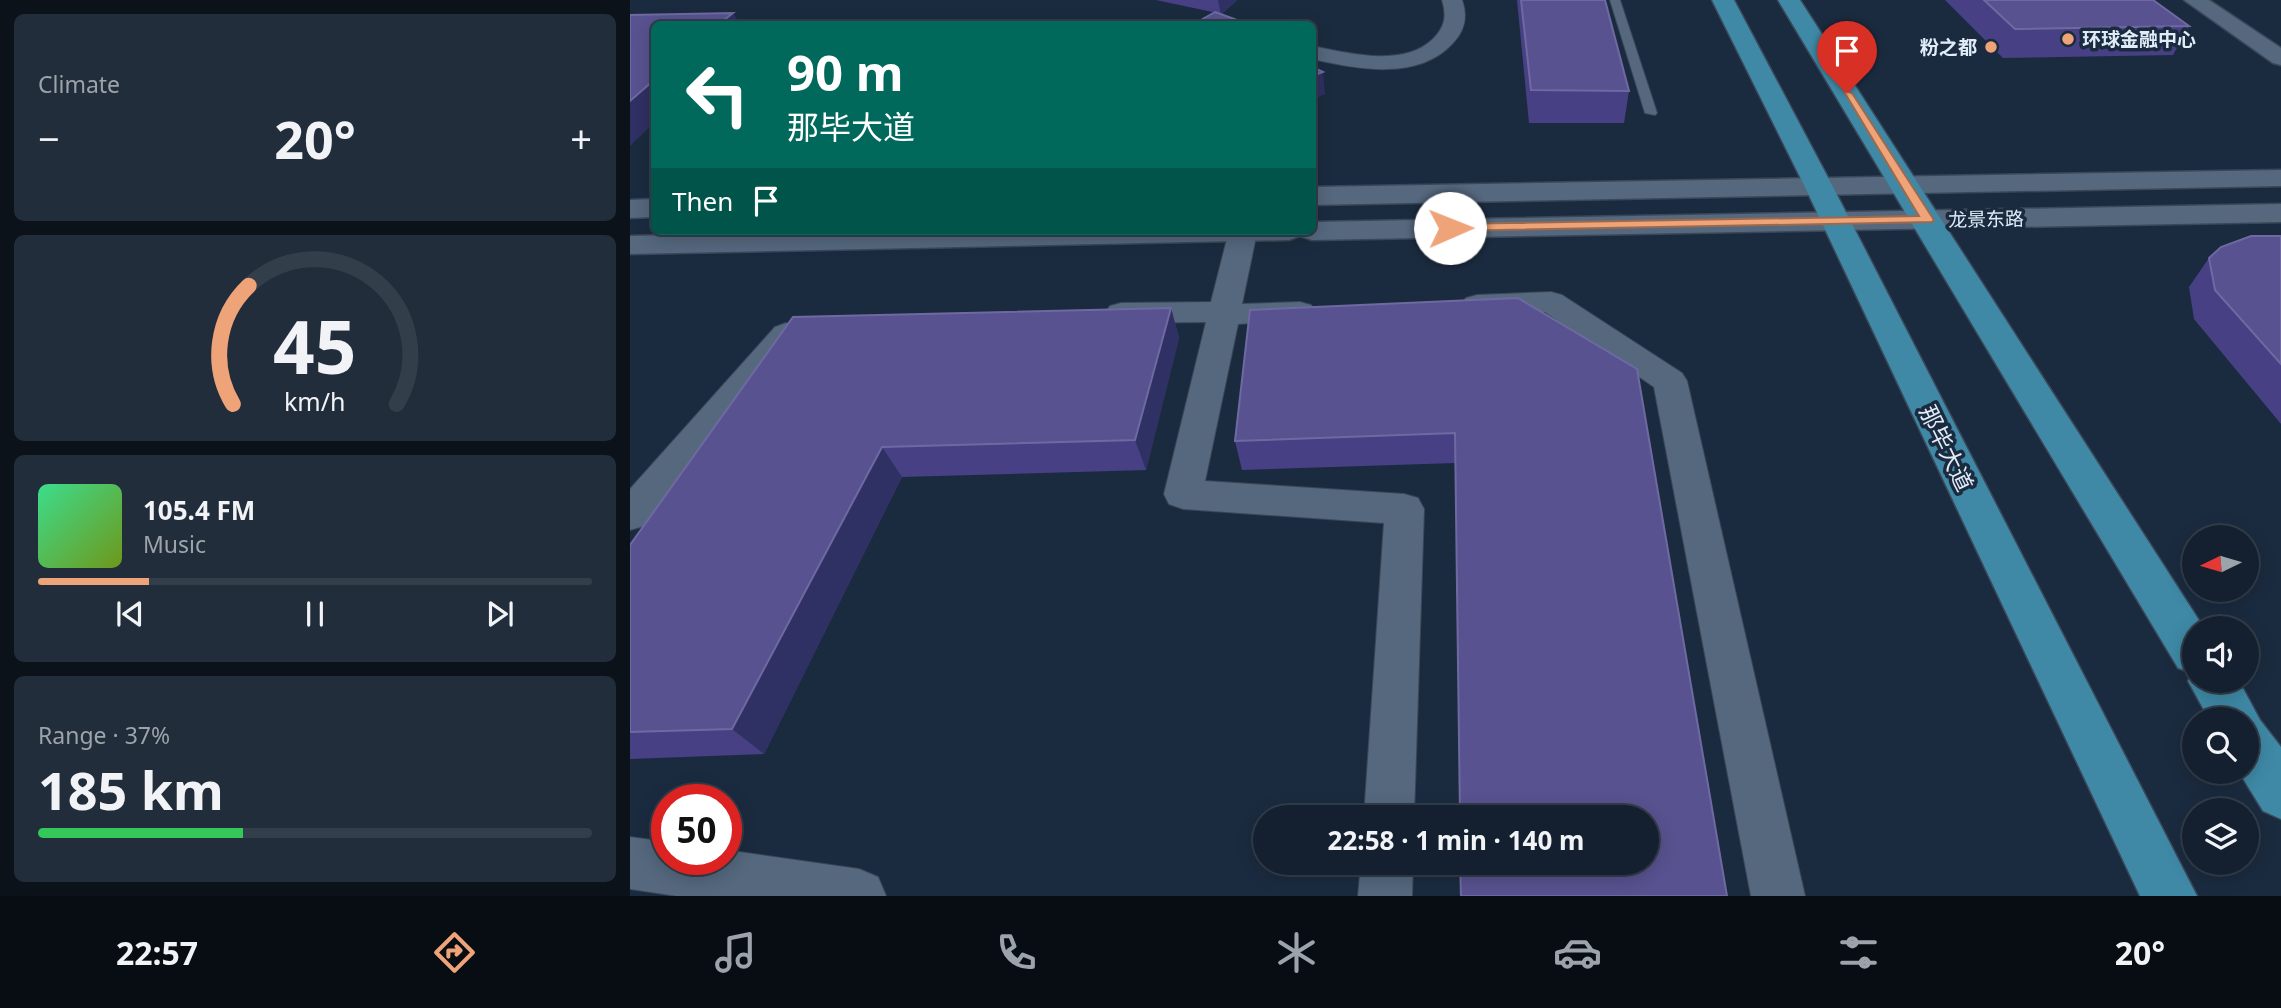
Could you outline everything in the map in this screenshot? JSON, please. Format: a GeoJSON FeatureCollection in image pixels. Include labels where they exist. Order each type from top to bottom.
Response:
{"type":"FeatureCollection","features":[{"type":"Feature","properties":{"kind":"main road","name":"那毕大道"},"geometry":{"type":"LineString","coordinates":[[1723,0],[1827,203],[2169,896]]}},
{"type":"Feature","properties":{"kind":"main road"},"geometry":{"type":"LineString","coordinates":[[1789,0],[1928,220],[2182,633]]}},
{"type":"Feature","properties":{"kind":"main road"},"geometry":{"type":"LineString","coordinates":[[2195,0],[2281,58]]}},
{"type":"Feature","properties":{"kind":"main road","name":"龙景东路"},"geometry":{"type":"LineString","coordinates":[[1316,230],[1827,203],[1905,185],[2281,178]]}},
{"type":"Feature","properties":{"kind":"main road","name":"龙景东路"},"geometry":{"type":"LineString","coordinates":[[1316,196],[1827,203],[1928,220],[2281,213]]}},
{"type":"Feature","properties":{"kind":"main road"},"geometry":{"type":"LineString","coordinates":[[630,209],[651,208]]}},
{"type":"Feature","properties":{"kind":"main road"},"geometry":{"type":"LineString","coordinates":[[630,244],[1090,235]]}},
{"type":"Feature","properties":{"kind":"main road"},"geometry":{"type":"LineString","coordinates":[[2259,757],[2281,793]]}},
{"type":"Feature","properties":{"kind":"street"},"geometry":{"type":"LineString","coordinates":[[1316,53],[1354,61],[1401,61],[1433,53],[1453,29],[1457,11],[1452,0]]}},
{"type":"Feature","properties":{"kind":"street"},"geometry":{"type":"LineString","coordinates":[[1242,235],[1182,494],[1404,509],[1390,805]]}},
{"type":"Feature","properties":{"kind":"street"},"geometry":{"type":"LineString","coordinates":[[1442,307],[1551,302],[1670,381],[1778,896]]}},
{"type":"Feature","properties":{"kind":"street"},"geometry":{"type":"LineString","coordinates":[[1088,314],[1333,311]]}},
{"type":"Feature","properties":{"kind":"street"},"geometry":{"type":"LineString","coordinates":[[630,515],[800,319],[814,319]]}},
{"type":"Feature","properties":{"kind":"street"},"geometry":{"type":"LineString","coordinates":[[630,863],[859,896]]}},
{"type":"Feature","properties":{"kind":"street"},"geometry":{"type":"LineString","coordinates":[[1385,896],[1386,875]]}},
{"type":"Feature","properties":{"kind":"lane"},"geometry":{"type":"LineString","coordinates":[[1615,0],[1651,113]]}},
{"type":"Feature","properties":{"kind":"building"},"geometry":{"type":"Polygon","coordinates":[[[1521,0],[1605,0],[1629,91],[1531,90],[1521,0]]]}},
{"type":"Feature","properties":{"kind":"building"},"geometry":{"type":"Polygon","coordinates":[[[1984,0],[2153,0],[2189,26],[2015,29],[1984,0]]]}},
{"type":"Feature","properties":{"kind":"building"},"geometry":{"type":"Polygon","coordinates":[[[1215,12],[1240,21],[1199,21],[1215,12]]]}},
{"type":"Feature","properties":{"kind":"building"},"geometry":{"type":"Polygon","coordinates":[[[733,13],[723,21],[651,21],[651,83],[630,101],[630,15],[733,13]]]}},
{"type":"Feature","properties":{"kind":"building"},"geometry":{"type":"Polygon","coordinates":[[[2251,236],[2281,236],[2281,364],[2215,290],[2209,258],[2221,247],[2251,236]]]}},
{"type":"Feature","properties":{"kind":"building"},"geometry":{"type":"Polygon","coordinates":[[[1518,298],[1637,369],[1727,896],[1461,896],[1460,875],[1659,875],[1659,805],[1460,805],[1455,433],[1235,441],[1250,310],[1518,298]]]}},
{"type":"Feature","properties":{"kind":"building"},"geometry":{"type":"Polygon","coordinates":[[[1171,308],[1135,440],[882,447],[732,729],[630,732],[630,545],[793,317],[1171,308]]]}},
{"type":"Feature","properties":{"kind":"place","name":"环球金融中心"},"geometry":{"type":"Point","coordinates":[2068,39]}},
{"type":"Feature","properties":{"kind":"place","name":"粉之都"},"geometry":{"type":"Point","coordinates":[1991,47]}},
{"type":"Feature","properties":{"kind":"route"},"geometry":{"type":"LineString","coordinates":[[1450,228],[1928,220],[1847,93]]}}]}
